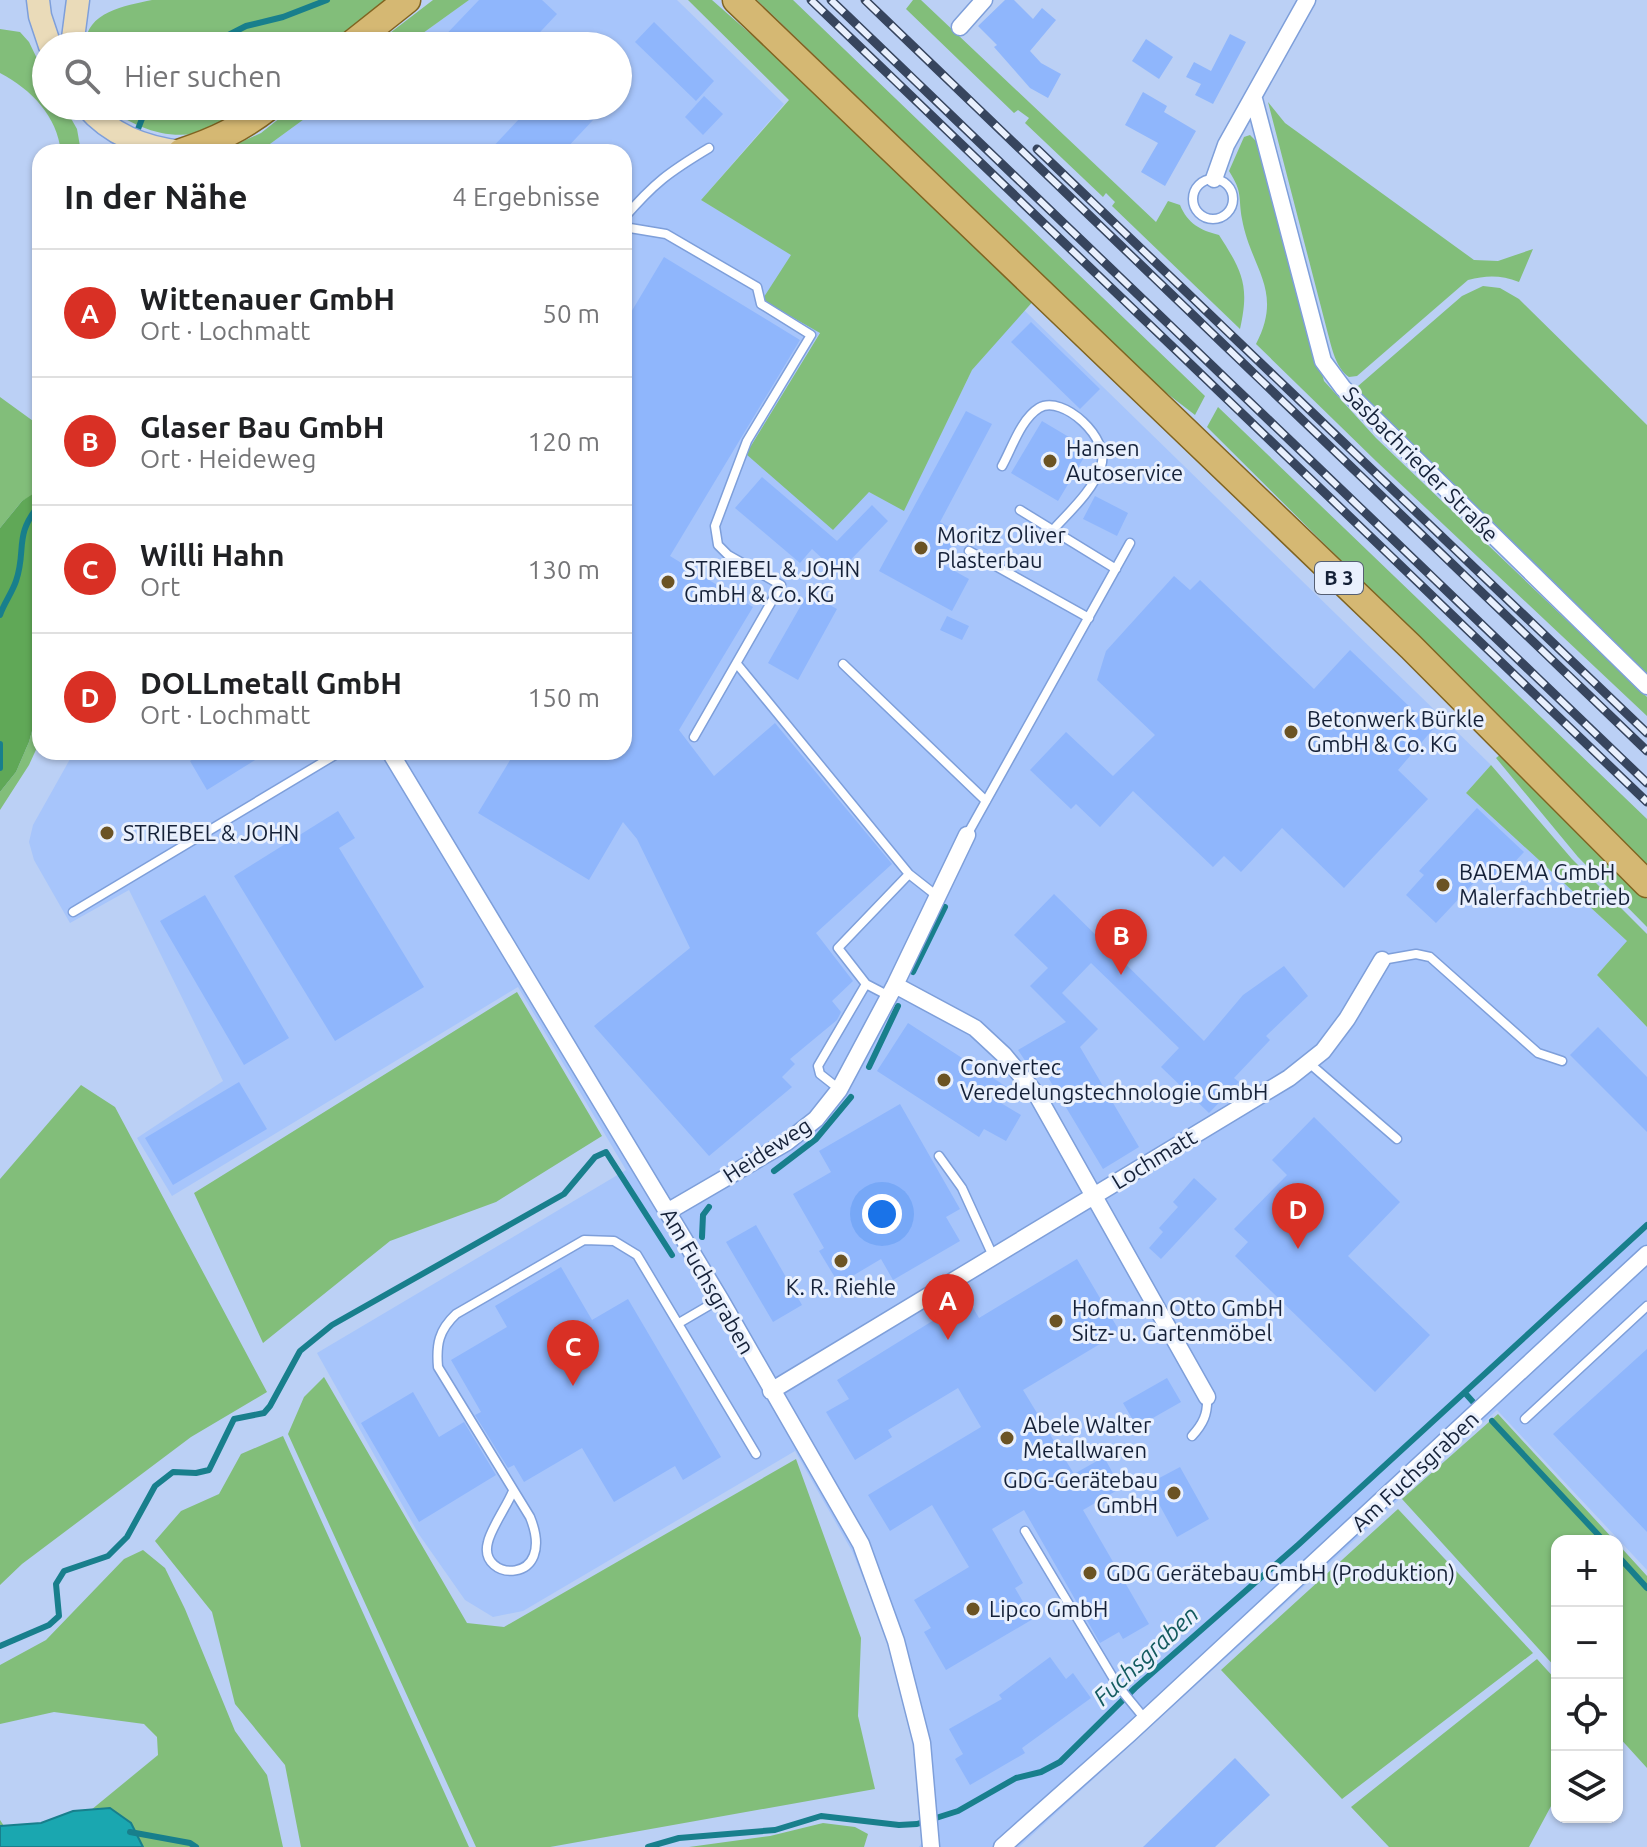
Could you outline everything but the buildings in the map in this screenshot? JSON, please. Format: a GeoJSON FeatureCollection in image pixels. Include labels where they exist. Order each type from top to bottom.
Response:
{"type":"FeatureCollection","features":[{"type":"Feature","properties":{"kind":"main road"},"geometry":{"type":"LineString","coordinates":[[367,32],[407,0]]}},
{"type":"Feature","properties":{"kind":"main road","name":"B 3"},"geometry":{"type":"LineString","coordinates":[[736,0],[1411,647],[1647,884]]}},
{"type":"Feature","properties":{"kind":"main road"},"geometry":{"type":"LineString","coordinates":[[197,144],[215,141],[252,120]]}},
{"type":"Feature","properties":{"kind":"street"},"geometry":{"type":"LineString","coordinates":[[38,0],[45,32]]}},
{"type":"Feature","properties":{"kind":"street"},"geometry":{"type":"LineString","coordinates":[[74,32],[78,0]]}},
{"type":"Feature","properties":{"kind":"street"},"geometry":{"type":"LineString","coordinates":[[960,27],[984,0]]}},
{"type":"Feature","properties":{"kind":"street"},"geometry":{"type":"LineString","coordinates":[[1214,179],[1226,145],[1307,0]]}},
{"type":"Feature","properties":{"kind":"street","name":"Sasbachrieder Straße"},"geometry":{"type":"LineString","coordinates":[[1254,99],[1323,361],[1343,388],[1647,686]]}},
{"type":"Feature","properties":{"kind":"street"},"geometry":{"type":"LineString","coordinates":[[98,120],[116,133],[145,144]]}},
{"type":"Feature","properties":{"kind":"street","name":"Am Fuchsgraben"},"geometry":{"type":"LineString","coordinates":[[395,760],[720,1299],[861,1544],[896,1641],[922,1743],[934,1842]]}},
{"type":"Feature","properties":{"kind":"street","name":"Heideweg"},"geometry":{"type":"LineString","coordinates":[[667,1212],[787,1142],[816,1119],[839,1090],[892,991],[967,835]]}},
{"type":"Feature","properties":{"kind":"street","name":"Lochmatt"},"geometry":{"type":"LineString","coordinates":[[771,1391],[1289,1078],[1323,1051],[1347,1019],[1382,960]]}},
{"type":"Feature","properties":{"kind":"street"},"geometry":{"type":"LineString","coordinates":[[892,991],[975,1028],[1004,1055],[1037,1095],[1094,1194]]}},
{"type":"Feature","properties":{"kind":"street","name":"Lochmatt"},"geometry":{"type":"LineString","coordinates":[[1094,1194],[1207,1397]]}},
{"type":"Feature","properties":{"kind":"street","name":"Am Fuchsgraben"},"geometry":{"type":"LineString","coordinates":[[1002,1847],[1145,1719],[1647,1254]]}},
{"type":"Feature","properties":{"kind":"lane"},"geometry":{"type":"LineString","coordinates":[[632,208],[665,174],[709,148]]}},
{"type":"Feature","properties":{"kind":"lane"},"geometry":{"type":"LineString","coordinates":[[1214,179],[1228,186],[1233,200],[1227,214],[1212,219],[1199,213],[1193,198],[1200,184],[1214,179]]}},
{"type":"Feature","properties":{"kind":"lane"},"geometry":{"type":"LineString","coordinates":[[632,228],[666,234],[757,287],[761,304],[811,335],[747,441],[715,526],[718,545],[728,555],[781,585],[694,737]]}},
{"type":"Feature","properties":{"kind":"lane"},"geometry":{"type":"LineString","coordinates":[[1002,466],[1025,422],[1037,409],[1047,405],[1059,407],[1096,434],[1102,448],[1102,464],[1090,486],[1052,531]]}},
{"type":"Feature","properties":{"kind":"lane"},"geometry":{"type":"LineString","coordinates":[[1020,510],[1116,569]]}},
{"type":"Feature","properties":{"kind":"lane"},"geometry":{"type":"LineString","coordinates":[[967,835],[1130,543]]}},
{"type":"Feature","properties":{"kind":"lane"},"geometry":{"type":"LineString","coordinates":[[969,551],[1089,618]]}},
{"type":"Feature","properties":{"kind":"lane"},"geometry":{"type":"LineString","coordinates":[[737,664],[909,874],[937,896]]}},
{"type":"Feature","properties":{"kind":"lane"},"geometry":{"type":"LineString","coordinates":[[843,664],[986,801]]}},
{"type":"Feature","properties":{"kind":"lane"},"geometry":{"type":"LineString","coordinates":[[73,912],[327,760]]}},
{"type":"Feature","properties":{"kind":"lane"},"geometry":{"type":"LineString","coordinates":[[892,991],[866,984],[838,948],[909,874]]}},
{"type":"Feature","properties":{"kind":"lane"},"geometry":{"type":"LineString","coordinates":[[1382,960],[1416,954],[1430,957],[1538,1053],[1562,1061]]}},
{"type":"Feature","properties":{"kind":"lane"},"geometry":{"type":"LineString","coordinates":[[839,1090],[820,1074],[818,1066],[866,984]]}},
{"type":"Feature","properties":{"kind":"lane"},"geometry":{"type":"LineString","coordinates":[[1309,1062],[1397,1139]]}},
{"type":"Feature","properties":{"kind":"lane"},"geometry":{"type":"LineString","coordinates":[[939,1156],[962,1188],[993,1256]]}},
{"type":"Feature","properties":{"kind":"lane"},"geometry":{"type":"LineString","coordinates":[[513,1491],[487,1543],[489,1558],[496,1567],[511,1572],[526,1567],[535,1556],[537,1534],[530,1517],[438,1367],[436,1351],[439,1336],[445,1324],[456,1314],[584,1240],[614,1241],[637,1255],[756,1454]]}},
{"type":"Feature","properties":{"kind":"lane"},"geometry":{"type":"LineString","coordinates":[[679,1323],[720,1299]]}},
{"type":"Feature","properties":{"kind":"lane"},"geometry":{"type":"LineString","coordinates":[[1525,1419],[1647,1306]]}},
{"type":"Feature","properties":{"kind":"lane"},"geometry":{"type":"LineString","coordinates":[[1192,1436],[1202,1425],[1208,1409],[1207,1397]]}},
{"type":"Feature","properties":{"kind":"lane"},"geometry":{"type":"LineString","coordinates":[[1025,1531],[1118,1686],[1145,1719]]}},
{"type":"Feature","properties":{"kind":"shaded area"},"geometry":{"type":"Polygon","coordinates":[[[152,0],[392,0],[351,32],[88,32],[100,18],[119,8],[152,0]]]}},
{"type":"Feature","properties":{"kind":"shaded area"},"geometry":{"type":"Polygon","coordinates":[[[433,0],[469,0],[424,32],[391,32],[433,0]]]}},
{"type":"Feature","properties":{"kind":"shaded area"},"geometry":{"type":"Polygon","coordinates":[[[469,0],[677,0],[784,104],[701,200],[792,255],[820,332],[746,454],[869,492],[904,510],[972,370],[1024,310],[1491,765],[1466,793],[1628,942],[1597,975],[1647,1027],[1647,1570],[1623,1544],[1623,1535],[1614,1535],[1497,1410],[1019,1847],[919,1847],[922,1842],[914,1747],[888,1640],[852,1551],[795,1451],[523,1611],[493,1617],[465,1600],[418,1533],[317,1353],[626,1170],[518,987],[172,1196],[137,1138],[223,1081],[129,890],[70,923],[34,860],[29,842],[33,825],[70,760],[632,760],[632,144],[270,144],[303,120],[632,120],[632,32],[424,32],[469,0]]]}},
{"type":"Feature","properties":{"kind":"shaded area"},"geometry":{"type":"Polygon","coordinates":[[[688,0],[712,0],[813,89],[1035,299],[972,370],[904,511],[869,492],[833,530],[746,454],[820,333],[762,300],[791,255],[701,200],[789,100],[688,0]]]}},
{"type":"Feature","properties":{"kind":"shaded area"},"geometry":{"type":"Polygon","coordinates":[[[757,0],[793,0],[1205,396],[1195,415],[1160,388],[757,0]]]}},
{"type":"Feature","properties":{"kind":"shaded area"},"geometry":{"type":"Polygon","coordinates":[[[913,0],[921,0],[1156,222],[1168,201],[1180,205],[1195,225],[1219,235],[1242,279],[1244,301],[1240,329],[1112,206],[1115,202],[1106,193],[1103,197],[1025,123],[1029,118],[1018,110],[1014,113],[906,9],[913,0]]]}},
{"type":"Feature","properties":{"kind":"shaded area"},"geometry":{"type":"Polygon","coordinates":[[[0,29],[20,32],[32,48],[32,96],[0,73],[0,29]]]}},
{"type":"Feature","properties":{"kind":"shaded area"},"geometry":{"type":"Polygon","coordinates":[[[1268,102],[1285,123],[1474,260],[1498,261],[1533,249],[1519,282],[1494,276],[1468,280],[1357,376],[1349,377],[1338,363],[1331,346],[1268,102]]]}},
{"type":"Feature","properties":{"kind":"shaded area"},"geometry":{"type":"Polygon","coordinates":[[[50,120],[72,120],[80,144],[60,144],[50,120]]]}},
{"type":"Feature","properties":{"kind":"shaded area"},"geometry":{"type":"Polygon","coordinates":[[[128,120],[229,120],[200,133],[186,135],[158,132],[128,120]]]}},
{"type":"Feature","properties":{"kind":"shaded area"},"geometry":{"type":"Polygon","coordinates":[[[277,120],[303,120],[270,144],[237,144],[261,133],[277,120]]]}},
{"type":"Feature","properties":{"kind":"shaded area"},"geometry":{"type":"Polygon","coordinates":[[[1250,135],[1257,142],[1268,172],[1324,381],[1376,438],[1647,697],[1647,716],[1256,344],[1264,325],[1266,294],[1246,237],[1238,190],[1229,171],[1244,137],[1250,135]]]}},
{"type":"Feature","properties":{"kind":"shaded area"},"geometry":{"type":"Polygon","coordinates":[[[1483,286],[1500,288],[1519,299],[1647,425],[1647,678],[1350,393],[1462,296],[1483,286]]]}},
{"type":"Feature","properties":{"kind":"shaded area"},"geometry":{"type":"Polygon","coordinates":[[[0,397],[32,420],[32,496],[22,501],[0,528],[0,397]]]}},
{"type":"Feature","properties":{"kind":"shaded area"},"geometry":{"type":"Polygon","coordinates":[[[1218,407],[1647,819],[1647,865],[1207,427],[1218,407]]]}},
{"type":"Feature","properties":{"kind":"shaded area"},"geometry":{"type":"Polygon","coordinates":[[[32,495],[32,731],[16,772],[0,792],[0,528],[22,501],[32,495]]]}},
{"type":"Feature","properties":{"kind":"shaded area"},"geometry":{"type":"Polygon","coordinates":[[[32,731],[32,758],[0,810],[0,792],[16,772],[32,731]]]}},
{"type":"Feature","properties":{"kind":"shaded area"},"geometry":{"type":"Polygon","coordinates":[[[1501,754],[1647,899],[1647,927],[1578,857],[1496,758],[1501,754]]]}},
{"type":"Feature","properties":{"kind":"shaded area"},"geometry":{"type":"Polygon","coordinates":[[[1491,765],[1572,859],[1647,934],[1647,1027],[1597,975],[1627,941],[1466,793],[1491,765]]]}},
{"type":"Feature","properties":{"kind":"shaded area"},"geometry":{"type":"Polygon","coordinates":[[[517,992],[602,1136],[496,1202],[390,1241],[263,1343],[194,1193],[517,992]]]}},
{"type":"Feature","properties":{"kind":"shaded area"},"geometry":{"type":"Polygon","coordinates":[[[81,1085],[115,1107],[267,1392],[191,1437],[22,1564],[0,1585],[0,1179],[81,1085]]]}},
{"type":"Feature","properties":{"kind":"shaded area"},"geometry":{"type":"Polygon","coordinates":[[[324,1377],[467,1623],[504,1627],[796,1459],[861,1638],[858,1716],[875,1789],[550,1847],[476,1847],[288,1434],[304,1397],[324,1377]]]}},
{"type":"Feature","properties":{"kind":"shaded area"},"geometry":{"type":"Polygon","coordinates":[[[1498,1414],[1609,1535],[1551,1535],[1551,1662],[1402,1499],[1498,1414]]]}},
{"type":"Feature","properties":{"kind":"shaded area"},"geometry":{"type":"Polygon","coordinates":[[[283,1436],[469,1847],[301,1847],[285,1765],[235,1704],[212,1612],[155,1541],[181,1511],[219,1494],[241,1454],[283,1436]]]}},
{"type":"Feature","properties":{"kind":"shaded area"},"geometry":{"type":"Polygon","coordinates":[[[1398,1509],[1533,1653],[1342,1799],[1221,1670],[1398,1509]]]}},
{"type":"Feature","properties":{"kind":"shaded area"},"geometry":{"type":"Polygon","coordinates":[[[143,1550],[165,1568],[235,1731],[267,1775],[283,1847],[0,1847],[0,1820],[4,1826],[41,1823],[73,1811],[91,1810],[158,1755],[157,1737],[144,1724],[54,1712],[0,1724],[0,1665],[46,1640],[124,1559],[143,1550]]]}},
{"type":"Feature","properties":{"kind":"shaded area"},"geometry":{"type":"Polygon","coordinates":[[[1623,1550],[1647,1576],[1647,1768],[1623,1742],[1623,1550]]]}},
{"type":"Feature","properties":{"kind":"shaded area"},"geometry":{"type":"Polygon","coordinates":[[[1537,1659],[1551,1674],[1551,1806],[1529,1847],[1389,1847],[1351,1807],[1537,1659]]]}},
{"type":"Feature","properties":{"kind":"shaded area"},"geometry":{"type":"Polygon","coordinates":[[[110,1808],[131,1823],[143,1847],[0,1847],[0,1826],[41,1823],[73,1811],[110,1808]]]}},
{"type":"Feature","properties":{"kind":"shaded area"},"geometry":{"type":"Polygon","coordinates":[[[823,1823],[855,1827],[868,1834],[864,1847],[689,1847],[770,1836],[823,1823]]]}},
{"type":"Feature","properties":{"kind":"waterway"},"geometry":{"type":"LineString","coordinates":[[234,32],[327,0]]}},
{"type":"Feature","properties":{"kind":"waterway"},"geometry":{"type":"LineString","coordinates":[[132,144],[142,120]]}},
{"type":"Feature","properties":{"kind":"waterway"},"geometry":{"type":"LineString","coordinates":[[0,615],[16,581],[23,534],[32,515]]}},
{"type":"Feature","properties":{"kind":"waterway"},"geometry":{"type":"LineString","coordinates":[[0,744],[0,768]]}},
{"type":"Feature","properties":{"kind":"waterway"},"geometry":{"type":"LineString","coordinates":[[913,972],[945,907]]}},
{"type":"Feature","properties":{"kind":"waterway"},"geometry":{"type":"LineString","coordinates":[[869,1067],[898,1006]]}},
{"type":"Feature","properties":{"kind":"waterway"},"geometry":{"type":"LineString","coordinates":[[774,1171],[816,1139],[851,1097]]}},
{"type":"Feature","properties":{"kind":"waterway"},"geometry":{"type":"LineString","coordinates":[[0,1646],[49,1625],[59,1616],[56,1584],[64,1571],[108,1556],[127,1537],[155,1486],[173,1472],[209,1470],[234,1419],[264,1413],[300,1351],[332,1325],[564,1194],[595,1157],[606,1152],[672,1255]]}},
{"type":"Feature","properties":{"kind":"waterway"},"geometry":{"type":"LineString","coordinates":[[702,1237],[703,1215],[709,1207]]}},
{"type":"Feature","properties":{"kind":"waterway","name":"Fuchsgraben"},"geometry":{"type":"LineString","coordinates":[[648,1847],[679,1838],[775,1830],[821,1816],[899,1825],[917,1824],[958,1811],[1016,1778],[1041,1772],[1060,1762],[1135,1688],[1298,1545],[1647,1225]]}},
{"type":"Feature","properties":{"kind":"waterway"},"geometry":{"type":"LineString","coordinates":[[1465,1393],[1474,1403]]}},
{"type":"Feature","properties":{"kind":"waterway"},"geometry":{"type":"LineString","coordinates":[[1492,1421],[1598,1535]]}},
{"type":"Feature","properties":{"kind":"waterway"},"geometry":{"type":"LineString","coordinates":[[1623,1562],[1647,1588]]}},
{"type":"Feature","properties":{"kind":"waterway","name":"Fuchsgraben"},"geometry":{"type":"LineString","coordinates":[[130,1832],[190,1843],[196,1847]]}},
{"type":"Feature","properties":{"kind":"railway"},"geometry":{"type":"LineString","coordinates":[[811,0],[1647,802]]}},
{"type":"Feature","properties":{"kind":"railway"},"geometry":{"type":"LineString","coordinates":[[831,0],[1647,783]]}},
{"type":"Feature","properties":{"kind":"railway"},"geometry":{"type":"LineString","coordinates":[[865,0],[1647,751]]}},
{"type":"Feature","properties":{"kind":"railway"},"geometry":{"type":"LineString","coordinates":[[1037,149],[1647,733]]}},
{"type":"Feature","properties":{"kind":"place","name":"Hansen Autoservice"},"geometry":{"type":"Point","coordinates":[1050,461]}},
{"type":"Feature","properties":{"kind":"place","name":"Moritz Oliver Plasterbau"},"geometry":{"type":"Point","coordinates":[921,548]}},
{"type":"Feature","properties":{"kind":"place","name":"STRIEBEL & JOHN GmbH & Co. KG"},"geometry":{"type":"Point","coordinates":[668,582]}},
{"type":"Feature","properties":{"kind":"place","name":"Betonwerk Bürkle GmbH & Co. KG"},"geometry":{"type":"Point","coordinates":[1291,732]}},
{"type":"Feature","properties":{"kind":"place","name":"STRIEBEL & JOHN"},"geometry":{"type":"Point","coordinates":[107,833]}},
{"type":"Feature","properties":{"kind":"place","name":"BADEMA GmbH Malerfachbetrieb"},"geometry":{"type":"Point","coordinates":[1443,885]}},
{"type":"Feature","properties":{"kind":"place","name":"Glaser Bau GmbH"},"geometry":{"type":"Point","coordinates":[1121,975]}},
{"type":"Feature","properties":{"kind":"place","name":"Convertec Veredelungstechnologie GmbH"},"geometry":{"type":"Point","coordinates":[944,1080]}},
{"type":"Feature","properties":{"kind":"place","name":"DOLLmetall GmbH"},"geometry":{"type":"Point","coordinates":[1298,1249]}},
{"type":"Feature","properties":{"kind":"place","name":"K. R. Riehle"},"geometry":{"type":"Point","coordinates":[841,1261]}},
{"type":"Feature","properties":{"kind":"place","name":"Hofmann Otto GmbH Sitz- u. Gartenmöbel"},"geometry":{"type":"Point","coordinates":[1056,1321]}},
{"type":"Feature","properties":{"kind":"place","name":"Wittenauer GmbH"},"geometry":{"type":"Point","coordinates":[948,1340]}},
{"type":"Feature","properties":{"kind":"place","name":"Willi Hahn"},"geometry":{"type":"Point","coordinates":[573,1386]}},
{"type":"Feature","properties":{"kind":"place","name":"Abele Walter Metallwaren"},"geometry":{"type":"Point","coordinates":[1007,1438]}},
{"type":"Feature","properties":{"kind":"place","name":"GDG-Gerätebau GmbH"},"geometry":{"type":"Point","coordinates":[1174,1493]}},
{"type":"Feature","properties":{"kind":"place","name":"GDG Gerätebau GmbH (Produktion)"},"geometry":{"type":"Point","coordinates":[1090,1573]}},
{"type":"Feature","properties":{"kind":"place","name":"Lipco GmbH"},"geometry":{"type":"Point","coordinates":[973,1609]}}]}
